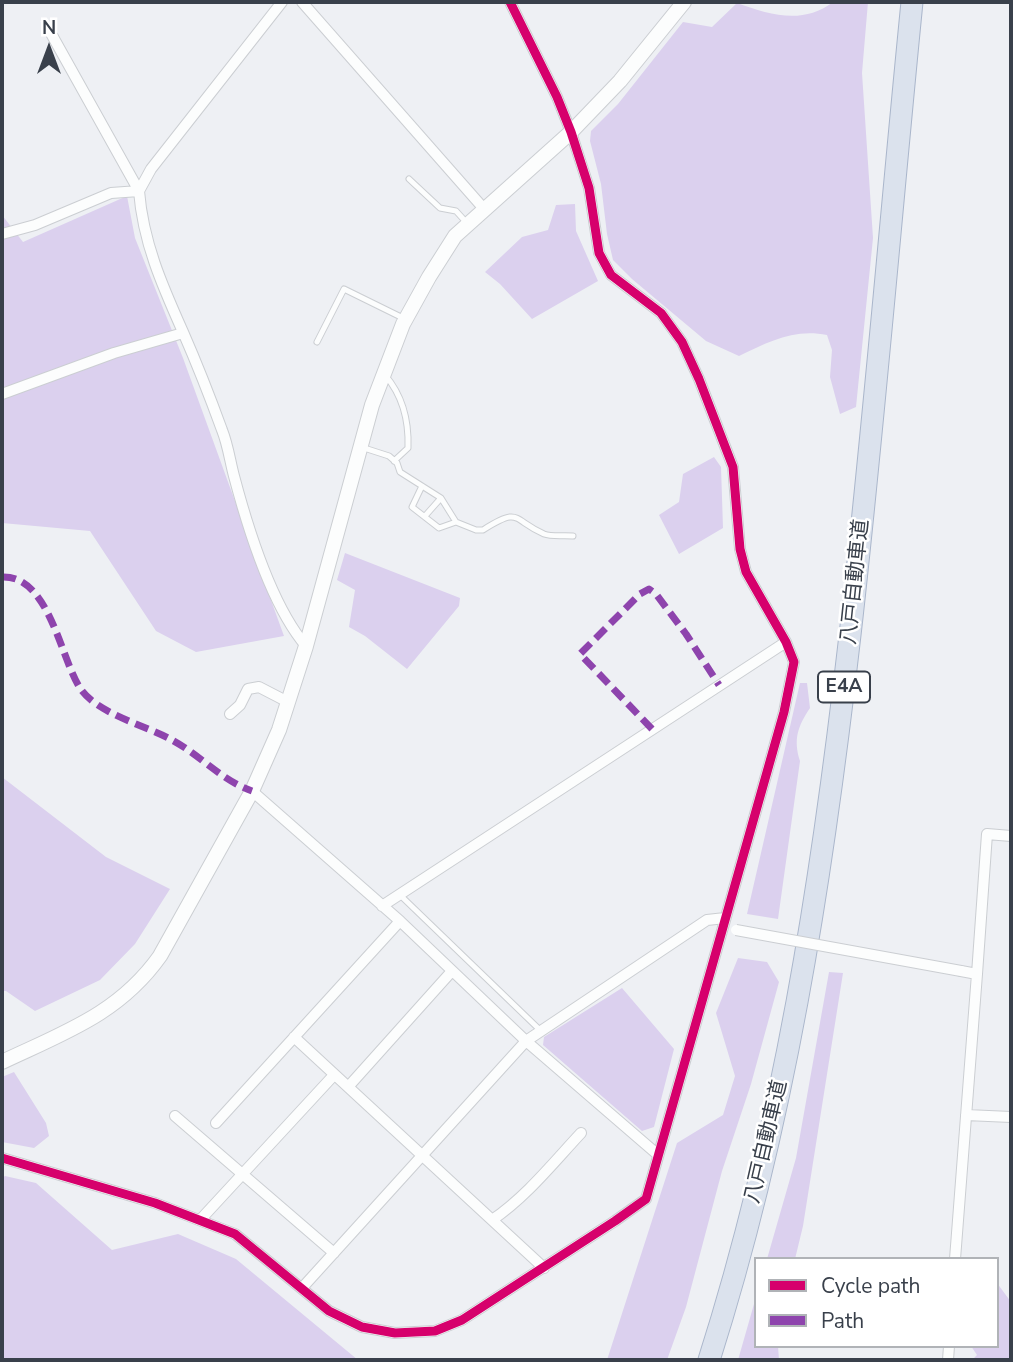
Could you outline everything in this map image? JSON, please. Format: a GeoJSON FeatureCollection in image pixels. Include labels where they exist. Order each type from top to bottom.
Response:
{"type":"FeatureCollection","features":[{"type":"Feature","properties":{"kind":"highway","name":"八戸自動車道"},"geometry":{"type":"LineString","coordinates":[[709,1360],[729,1297],[775,1109],[807,956],[835,764],[862,533],[912,2]]}},
{"type":"Feature","properties":{"kind":"street"},"geometry":{"type":"LineString","coordinates":[[139,191],[151,169],[282,2]]}},
{"type":"Feature","properties":{"kind":"street"},"geometry":{"type":"LineString","coordinates":[[302,2],[485,210]]}},
{"type":"Feature","properties":{"kind":"street"},"geometry":{"type":"LineString","coordinates":[[2,1158],[155,1203],[235,1234],[329,1311],[362,1326],[395,1333],[435,1331],[462,1320],[646,1199],[784,712],[794,662],[786,642],[746,572],[740,549],[733,467],[699,379],[682,342],[661,313],[611,275],[599,253],[589,188],[571,132],[557,97],[510,2]]}},
{"type":"Feature","properties":{"kind":"street"},"geometry":{"type":"LineString","coordinates":[[2,1062],[101,1014],[145,977],[177,926],[252,791],[279,730],[306,646],[372,405],[405,319],[455,236],[571,132],[620,81],[684,2]]}},
{"type":"Feature","properties":{"kind":"street"},"geometry":{"type":"LineString","coordinates":[[48,28],[139,191],[148,249],[224,434],[253,541],[296,635],[306,646]]}},
{"type":"Feature","properties":{"kind":"street"},"geometry":{"type":"LineString","coordinates":[[2,234],[35,225],[111,193],[139,191]]}},
{"type":"Feature","properties":{"kind":"street"},"geometry":{"type":"LineString","coordinates":[[2,394],[114,354],[183,333]]}},
{"type":"Feature","properties":{"kind":"street"},"geometry":{"type":"LineString","coordinates":[[382,906],[786,642]]}},
{"type":"Feature","properties":{"kind":"street"},"geometry":{"type":"LineString","coordinates":[[230,714],[240,705],[248,689],[258,687],[288,702]]}},
{"type":"Feature","properties":{"kind":"street"},"geometry":{"type":"LineString","coordinates":[[252,791],[400,921],[526,1041],[657,1154]]}},
{"type":"Feature","properties":{"kind":"street"},"geometry":{"type":"LineString","coordinates":[[955,1257],[987,834],[1011,836]]}},
{"type":"Feature","properties":{"kind":"street"},"geometry":{"type":"LineString","coordinates":[[302,1288],[526,1041],[707,920],[724,923],[736,930],[976,974]]}},
{"type":"Feature","properties":{"kind":"street"},"geometry":{"type":"LineString","coordinates":[[216,1123],[400,921]]}},
{"type":"Feature","properties":{"kind":"street"},"geometry":{"type":"LineString","coordinates":[[348,1087],[452,971]]}},
{"type":"Feature","properties":{"kind":"street"},"geometry":{"type":"LineString","coordinates":[[294,1037],[544,1268]]}},
{"type":"Feature","properties":{"kind":"street"},"geometry":{"type":"LineString","coordinates":[[201,1219],[334,1075]]}},
{"type":"Feature","properties":{"kind":"street"},"geometry":{"type":"LineString","coordinates":[[966,1115],[1011,1117]]}},
{"type":"Feature","properties":{"kind":"street"},"geometry":{"type":"LineString","coordinates":[[175,1116],[334,1253]]}},
{"type":"Feature","properties":{"kind":"street"},"geometry":{"type":"LineString","coordinates":[[492,1220],[504,1212],[544,1173],[581,1133]]}},
{"type":"Feature","properties":{"kind":"lane"},"geometry":{"type":"LineString","coordinates":[[409,178],[440,208],[456,211],[468,224]]}},
{"type":"Feature","properties":{"kind":"lane"},"geometry":{"type":"LineString","coordinates":[[317,342],[344,289],[405,319]]}},
{"type":"Feature","properties":{"kind":"lane"},"geometry":{"type":"LineString","coordinates":[[384,374],[402,400],[409,436],[408,448],[394,461]]}},
{"type":"Feature","properties":{"kind":"lane"},"geometry":{"type":"LineString","coordinates":[[361,447],[389,456],[400,472],[442,498],[456,523]]}},
{"type":"Feature","properties":{"kind":"lane"},"geometry":{"type":"LineString","coordinates":[[422,486],[412,507],[439,528],[456,523],[483,530],[497,521],[513,516],[546,535],[573,536]]}},
{"type":"Feature","properties":{"kind":"lane"},"geometry":{"type":"LineString","coordinates":[[425,516],[442,498]]}},
{"type":"Feature","properties":{"kind":"lane"},"geometry":{"type":"LineString","coordinates":[[400,895],[541,1031]]}},
{"type":"Feature","properties":{"kind":"shaded area"},"geometry":{"type":"Polygon","coordinates":[[[833,2],[868,2],[862,73],[873,238],[856,407],[840,414],[830,377],[832,350],[827,335],[792,335],[771,341],[739,356],[706,341],[613,260],[601,184],[590,141],[591,131],[618,104],[683,22],[712,27],[737,3],[774,14],[798,16],[810,14],[833,2]]]}},
{"type":"Feature","properties":{"kind":"shaded area"},"geometry":{"type":"Polygon","coordinates":[[[127,196],[135,238],[183,358],[284,636],[196,652],[156,631],[90,531],[2,523],[2,215],[23,242],[127,196]]]}},
{"type":"Feature","properties":{"kind":"shaded area"},"geometry":{"type":"Polygon","coordinates":[[[575,204],[576,231],[598,281],[532,319],[500,284],[485,272],[522,237],[548,230],[556,205],[575,204]]]}},
{"type":"Feature","properties":{"kind":"shaded area"},"geometry":{"type":"Polygon","coordinates":[[[714,457],[721,467],[723,528],[679,554],[659,515],[679,502],[683,474],[714,457]]]}},
{"type":"Feature","properties":{"kind":"shaded area"},"geometry":{"type":"Polygon","coordinates":[[[345,553],[460,598],[459,606],[407,669],[349,627],[355,590],[337,580],[345,553]]]}},
{"type":"Feature","properties":{"kind":"shaded area"},"geometry":{"type":"Polygon","coordinates":[[[800,683],[807,683],[810,708],[798,733],[800,761],[778,919],[747,914],[800,683]]]}},
{"type":"Feature","properties":{"kind":"shaded area"},"geometry":{"type":"Polygon","coordinates":[[[2,777],[106,857],[170,889],[135,944],[100,980],[35,1011],[2,991],[2,777]]]}},
{"type":"Feature","properties":{"kind":"shaded area"},"geometry":{"type":"Polygon","coordinates":[[[738,958],[767,962],[779,982],[751,1084],[722,1171],[686,1307],[667,1360],[607,1360],[677,1143],[723,1115],[735,1076],[716,1013],[738,958]]]}},
{"type":"Feature","properties":{"kind":"shaded area"},"geometry":{"type":"Polygon","coordinates":[[[829,972],[843,973],[803,1226],[795,1257],[768,1257],[796,1158],[829,972]]]}},
{"type":"Feature","properties":{"kind":"shaded area"},"geometry":{"type":"Polygon","coordinates":[[[622,988],[674,1049],[654,1127],[642,1131],[543,1045],[544,1037],[622,988]]]}},
{"type":"Feature","properties":{"kind":"shaded area"},"geometry":{"type":"Polygon","coordinates":[[[14,1072],[46,1123],[49,1136],[34,1148],[2,1142],[2,1077],[14,1072]]]}},
{"type":"Feature","properties":{"kind":"shaded area"},"geometry":{"type":"Polygon","coordinates":[[[5,1176],[36,1183],[112,1250],[178,1234],[236,1259],[358,1360],[2,1360],[2,1178],[5,1176]]]}},
{"type":"Feature","properties":{"kind":"shaded area"},"geometry":{"type":"Polygon","coordinates":[[[999,1286],[1011,1302],[1011,1360],[972,1360],[977,1355],[972,1348],[999,1348],[999,1286]]]}},
{"type":"Feature","properties":{"kind":"shaded area"},"geometry":{"type":"Polygon","coordinates":[[[754,1304],[754,1348],[778,1348],[779,1360],[738,1360],[754,1304]]]}},
{"type":"Feature","properties":{"kind":"marked path"},"geometry":{"type":"LineString","coordinates":[[2,577],[18,580],[31,589],[42,603],[73,674],[88,697],[109,712],[172,740],[230,780],[252,791]]}},
{"type":"Feature","properties":{"kind":"marked path"},"geometry":{"type":"LineString","coordinates":[[652,729],[580,654],[640,594],[649,589],[656,594],[719,685]]}},
{"type":"Feature","properties":{"kind":"cycle path"},"geometry":{"type":"LineString","coordinates":[[2,1158],[155,1203],[235,1234],[329,1311],[362,1327],[395,1333],[435,1331],[462,1320],[646,1199],[784,712],[794,662],[786,642],[746,572],[740,549],[733,467],[699,379],[682,342],[661,313],[611,275],[599,253],[589,188],[571,132],[557,97],[510,2]]}}]}
